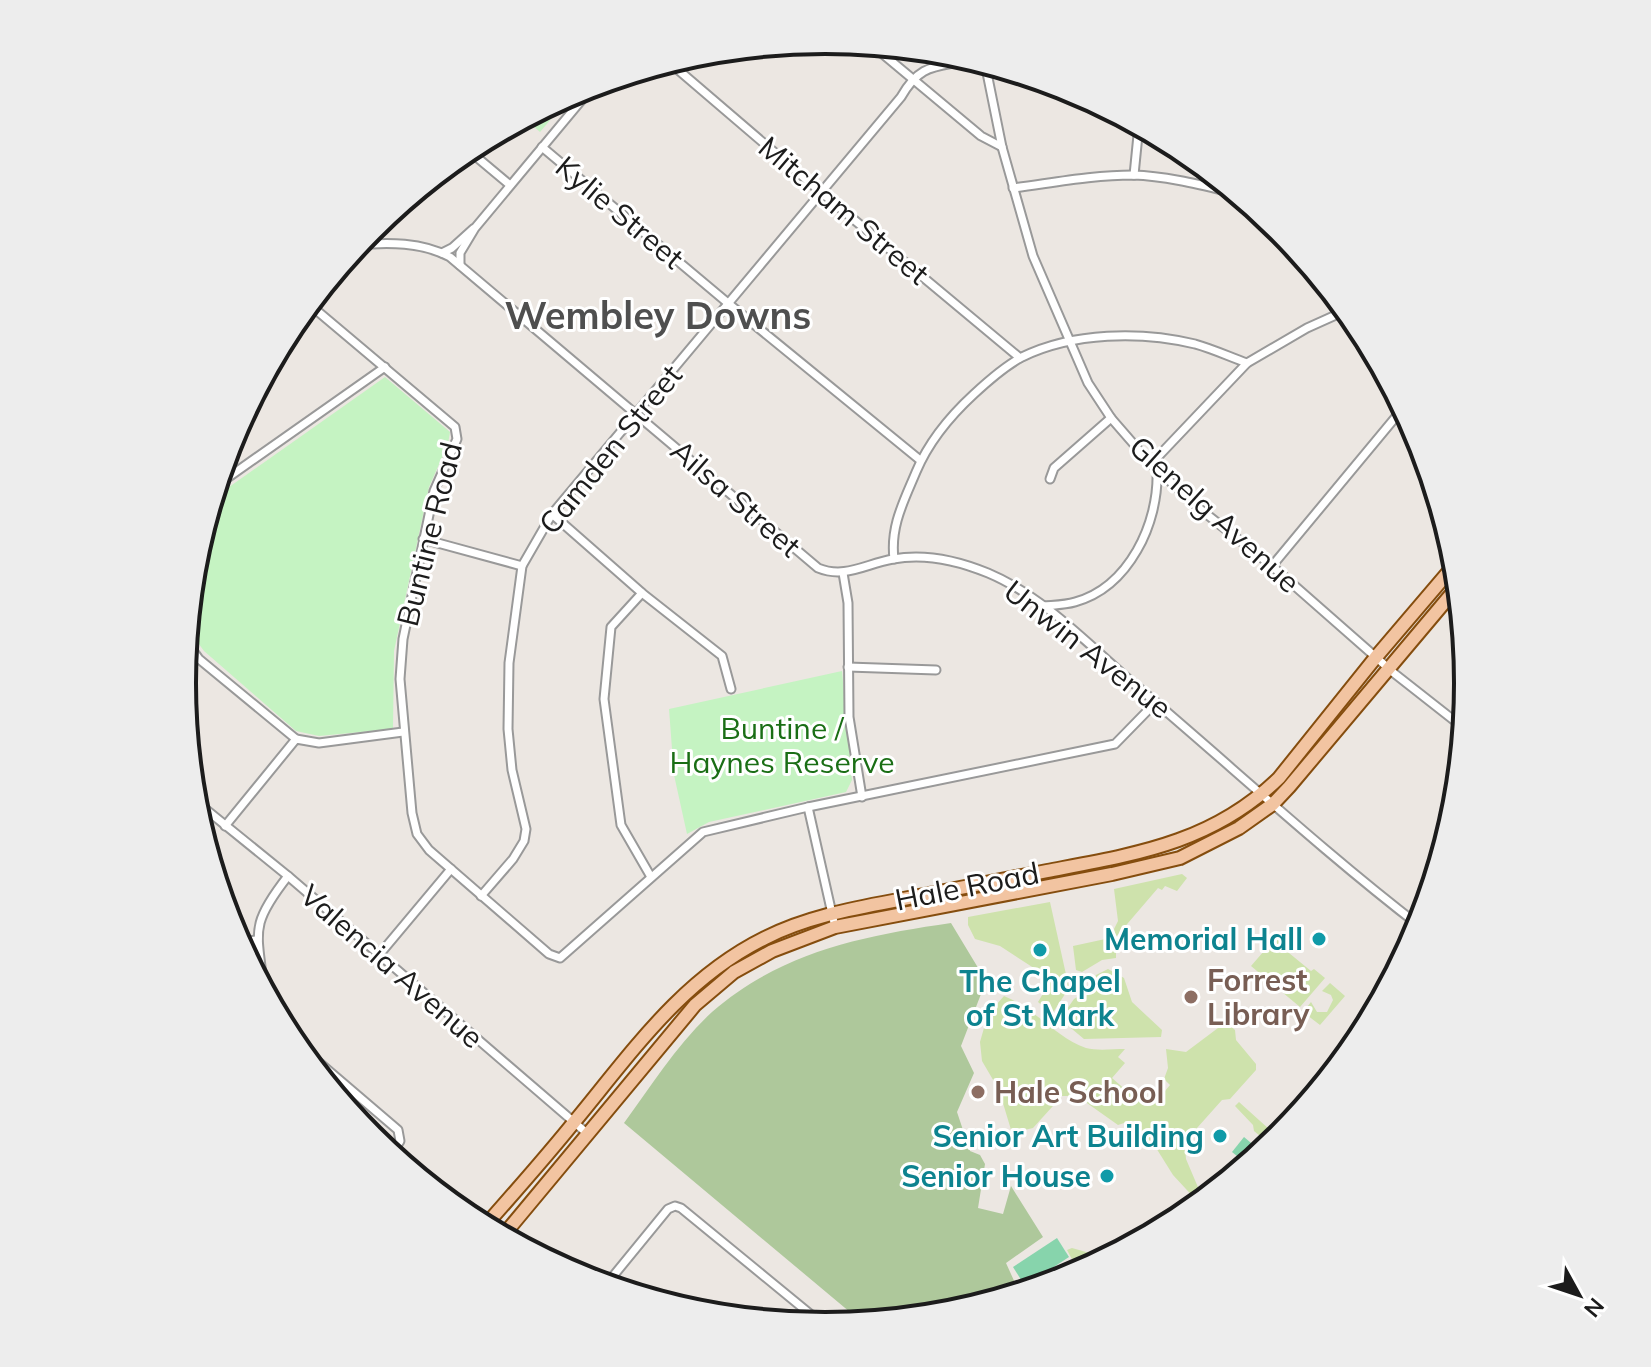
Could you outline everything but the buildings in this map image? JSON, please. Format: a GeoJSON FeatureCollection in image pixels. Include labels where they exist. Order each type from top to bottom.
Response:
{"type":"FeatureCollection","features":[{"type":"Feature","properties":{"kind":"main road","name":"Hale Road"},"geometry":{"type":"LineString","coordinates":[[492,1217],[646,1032],[682,995],[714,969],[767,937],[1141,853],[1205,831],[1263,794],[1279,778],[1446,575]]}},
{"type":"Feature","properties":{"kind":"main road","name":"Hale Road"},"geometry":{"type":"LineString","coordinates":[[510,1228],[695,1005],[734,972],[834,920],[1112,874],[1180,858],[1239,828],[1273,804],[1449,597]]}},
{"type":"Feature","properties":{"kind":"street"},"geometry":{"type":"LineString","coordinates":[[886,57],[981,136],[1002,147]]}},
{"type":"Feature","properties":{"kind":"street"},"geometry":{"type":"LineString","coordinates":[[912,78],[920,72],[946,66]]}},
{"type":"Feature","properties":{"kind":"street","name":"Mitcham Street"},"geometry":{"type":"LineString","coordinates":[[680,71],[1020,358]]}},
{"type":"Feature","properties":{"kind":"street","name":"Glenelg Avenue"},"geometry":{"type":"LineString","coordinates":[[987,75],[1002,147],[1033,256],[1088,383],[1111,418],[1154,467],[1200,509],[1454,720]]}},
{"type":"Feature","properties":{"kind":"street","name":"Camden Street"},"geometry":{"type":"LineString","coordinates":[[481,896],[513,859],[524,841],[526,829],[512,770],[508,729],[509,663],[522,566],[552,514],[822,193],[901,97],[912,78]]}},
{"type":"Feature","properties":{"kind":"street"},"geometry":{"type":"LineString","coordinates":[[460,265],[460,253],[475,228],[577,106]]}},
{"type":"Feature","properties":{"kind":"street"},"geometry":{"type":"LineString","coordinates":[[1134,175],[1138,137]]}},
{"type":"Feature","properties":{"kind":"street","name":"Kylie Street"},"geometry":{"type":"LineString","coordinates":[[542,147],[920,460]]}},
{"type":"Feature","properties":{"kind":"street"},"geometry":{"type":"LineString","coordinates":[[478,159],[510,185]]}},
{"type":"Feature","properties":{"kind":"street"},"geometry":{"type":"LineString","coordinates":[[1013,188],[1083,178],[1134,175],[1210,185]]}},
{"type":"Feature","properties":{"kind":"street"},"geometry":{"type":"LineString","coordinates":[[442,253],[475,228]]}},
{"type":"Feature","properties":{"kind":"street","name":"Ailsa Street"},"geometry":{"type":"LineString","coordinates":[[375,243],[431,248],[460,265],[818,568],[832,574],[843,573]]}},
{"type":"Feature","properties":{"kind":"street","name":"Buntine Road"},"geometry":{"type":"LineString","coordinates":[[318,311],[455,427],[457,439],[434,491],[403,639],[400,679],[412,813],[417,834],[429,850],[549,954],[560,958],[703,832],[808,807],[1115,744],[1156,702]]}},
{"type":"Feature","properties":{"kind":"street"},"geometry":{"type":"LineString","coordinates":[[1043,606],[1075,602],[1089,596],[1102,589],[1123,569],[1143,544],[1157,482],[1154,467],[1247,363],[1336,315]]}},
{"type":"Feature","properties":{"kind":"street"},"geometry":{"type":"LineString","coordinates":[[894,559],[896,520],[920,460],[953,414],[982,386],[1020,358],[1110,335],[1146,336],[1196,344],[1247,363]]}},
{"type":"Feature","properties":{"kind":"street"},"geometry":{"type":"LineString","coordinates":[[231,475],[385,367]]}},
{"type":"Feature","properties":{"kind":"street"},"geometry":{"type":"LineString","coordinates":[[1272,566],[1395,417]]}},
{"type":"Feature","properties":{"kind":"street"},"geometry":{"type":"LineString","coordinates":[[1050,479],[1054,468],[1070,452],[1111,418]]}},
{"type":"Feature","properties":{"kind":"street"},"geometry":{"type":"LineString","coordinates":[[552,514],[642,593],[722,656],[731,689]]}},
{"type":"Feature","properties":{"kind":"street"},"geometry":{"type":"LineString","coordinates":[[423,539],[522,566]]}},
{"type":"Feature","properties":{"kind":"street","name":"Unwin Avenue"},"geometry":{"type":"LineString","coordinates":[[843,573],[894,559],[931,558],[993,575],[1043,606],[1410,917]]}},
{"type":"Feature","properties":{"kind":"street"},"geometry":{"type":"LineString","coordinates":[[843,573],[848,603],[849,717],[862,797]]}},
{"type":"Feature","properties":{"kind":"street"},"geometry":{"type":"LineString","coordinates":[[642,593],[611,627],[604,699],[621,825],[651,877]]}},
{"type":"Feature","properties":{"kind":"street"},"geometry":{"type":"LineString","coordinates":[[197,656],[296,739],[319,743],[403,732]]}},
{"type":"Feature","properties":{"kind":"street"},"geometry":{"type":"LineString","coordinates":[[848,667],[936,670]]}},
{"type":"Feature","properties":{"kind":"street"},"geometry":{"type":"LineString","coordinates":[[225,826],[296,739]]}},
{"type":"Feature","properties":{"kind":"street"},"geometry":{"type":"LineString","coordinates":[[808,807],[834,920]]}},
{"type":"Feature","properties":{"kind":"street","name":"Valencia Avenue"},"geometry":{"type":"LineString","coordinates":[[210,813],[288,876],[589,1135]]}},
{"type":"Feature","properties":{"kind":"street"},"geometry":{"type":"LineString","coordinates":[[379,955],[451,869]]}},
{"type":"Feature","properties":{"kind":"street"},"geometry":{"type":"LineString","coordinates":[[260,959],[258,924],[266,905],[288,876]]}},
{"type":"Feature","properties":{"kind":"street"},"geometry":{"type":"LineString","coordinates":[[251,941],[257,940]]}},
{"type":"Feature","properties":{"kind":"street"},"geometry":{"type":"LineString","coordinates":[[330,1072],[398,1130],[400,1141],[397,1145]]}},
{"type":"Feature","properties":{"kind":"street"},"geometry":{"type":"LineString","coordinates":[[613,1276],[668,1209],[675,1206],[726,1243],[809,1313]]}},
{"type":"Feature","properties":{"kind":"green space"},"geometry":{"type":"Polygon","coordinates":[[[554,116],[540,132],[533,126],[554,116]]]}},
{"type":"Feature","properties":{"kind":"green space"},"geometry":{"type":"Polygon","coordinates":[[[385,377],[450,432],[448,444],[429,487],[394,651],[393,729],[319,736],[296,731],[197,642],[208,561],[227,489],[385,377]]]}},
{"type":"Feature","properties":{"kind":"green space","name":"Buntine / Haynes Reserve"},"geometry":{"type":"Polygon","coordinates":[[[842,671],[852,780],[846,792],[709,822],[687,834],[674,775],[669,709],[842,671]]]}},
{"type":"Feature","properties":{"kind":"green space"},"geometry":{"type":"Polygon","coordinates":[[[1182,874],[1187,878],[1177,891],[1165,886],[1162,890],[1158,888],[1116,937],[1114,929],[1118,921],[1114,889],[1182,874]]]}},
{"type":"Feature","properties":{"kind":"green space"},"geometry":{"type":"Polygon","coordinates":[[[1050,902],[1069,988],[1052,1014],[1038,1002],[1047,987],[1043,974],[1000,946],[975,939],[968,925],[968,917],[1050,902]]]}},
{"type":"Feature","properties":{"kind":"green space"},"geometry":{"type":"Polygon","coordinates":[[[951,923],[986,981],[961,1046],[974,1073],[957,1112],[970,1151],[980,1155],[985,1164],[978,1208],[1003,1214],[1011,1186],[1043,1237],[1006,1263],[1015,1284],[908,1308],[850,1312],[624,1123],[688,1037],[738,991],[794,961],[886,934],[951,923]]]}},
{"type":"Feature","properties":{"kind":"green space"},"geometry":{"type":"Polygon","coordinates":[[[1276,937],[1291,949],[1289,953],[1325,978],[1300,1007],[1251,966],[1276,937]]]}},
{"type":"Feature","properties":{"kind":"green space"},"geometry":{"type":"Polygon","coordinates":[[[1110,938],[1110,944],[1116,948],[1116,958],[1102,960],[1082,972],[1076,970],[1073,946],[1110,938]]]}},
{"type":"Feature","properties":{"kind":"green space"},"geometry":{"type":"Polygon","coordinates":[[[1108,969],[1124,978],[1132,1002],[1162,1030],[1161,1037],[1084,1039],[1060,1019],[1074,999],[1087,991],[1096,975],[1108,969]]]}},
{"type":"Feature","properties":{"kind":"green space"},"geometry":{"type":"Polygon","coordinates":[[[1330,983],[1345,996],[1320,1025],[1303,1012],[1311,1002],[1317,1012],[1327,1012],[1333,1000],[1331,995],[1322,991],[1330,983]]]}},
{"type":"Feature","properties":{"kind":"green space"},"geometry":{"type":"Polygon","coordinates":[[[1004,996],[1026,1008],[1064,1037],[1086,1048],[1125,1049],[1118,1057],[1125,1063],[1112,1078],[1136,1099],[1142,1093],[1155,1103],[1170,1085],[1164,1079],[1168,1068],[1166,1049],[1186,1052],[1226,1022],[1235,1030],[1236,1040],[1256,1064],[1256,1070],[1230,1099],[1222,1100],[1185,1146],[1186,1159],[1199,1190],[1192,1195],[1173,1175],[1153,1143],[1127,1122],[1118,1125],[1077,1096],[1062,1096],[1033,1128],[1012,1133],[999,1090],[982,1061],[980,1042],[988,1014],[1004,996]]]}},
{"type":"Feature","properties":{"kind":"green space"},"geometry":{"type":"Polygon","coordinates":[[[1239,1102],[1270,1130],[1262,1138],[1235,1106],[1239,1102]]]}},
{"type":"Feature","properties":{"kind":"green space"},"geometry":{"type":"Polygon","coordinates":[[[1244,1137],[1254,1145],[1240,1158],[1232,1152],[1244,1137]]]}},
{"type":"Feature","properties":{"kind":"green space"},"geometry":{"type":"Polygon","coordinates":[[[1057,1238],[1069,1257],[1043,1274],[1022,1282],[1013,1267],[1057,1238]]]}},
{"type":"Feature","properties":{"kind":"green space"},"geometry":{"type":"Polygon","coordinates":[[[1072,1248],[1092,1254],[1073,1262],[1067,1250],[1072,1248]]]}},
{"type":"Feature","properties":{"kind":"place","name":"Memorial Hall"},"geometry":{"type":"Point","coordinates":[1319,939]}},
{"type":"Feature","properties":{"kind":"place","name":"The Chapel of St Mark"},"geometry":{"type":"Point","coordinates":[1040,950]}},
{"type":"Feature","properties":{"kind":"place","name":"Forrest Library"},"geometry":{"type":"Point","coordinates":[1191,997]}},
{"type":"Feature","properties":{"kind":"place","name":"Hale School"},"geometry":{"type":"Point","coordinates":[978,1092]}},
{"type":"Feature","properties":{"kind":"place","name":"Senior Art Building"},"geometry":{"type":"Point","coordinates":[1220,1136]}},
{"type":"Feature","properties":{"kind":"place","name":"Senior House"},"geometry":{"type":"Point","coordinates":[1107,1176]}},
{"type":"Feature","properties":{"kind":"district","name":"Wembley Downs"},"geometry":{"type":"Point","coordinates":[658,315]}}]}
